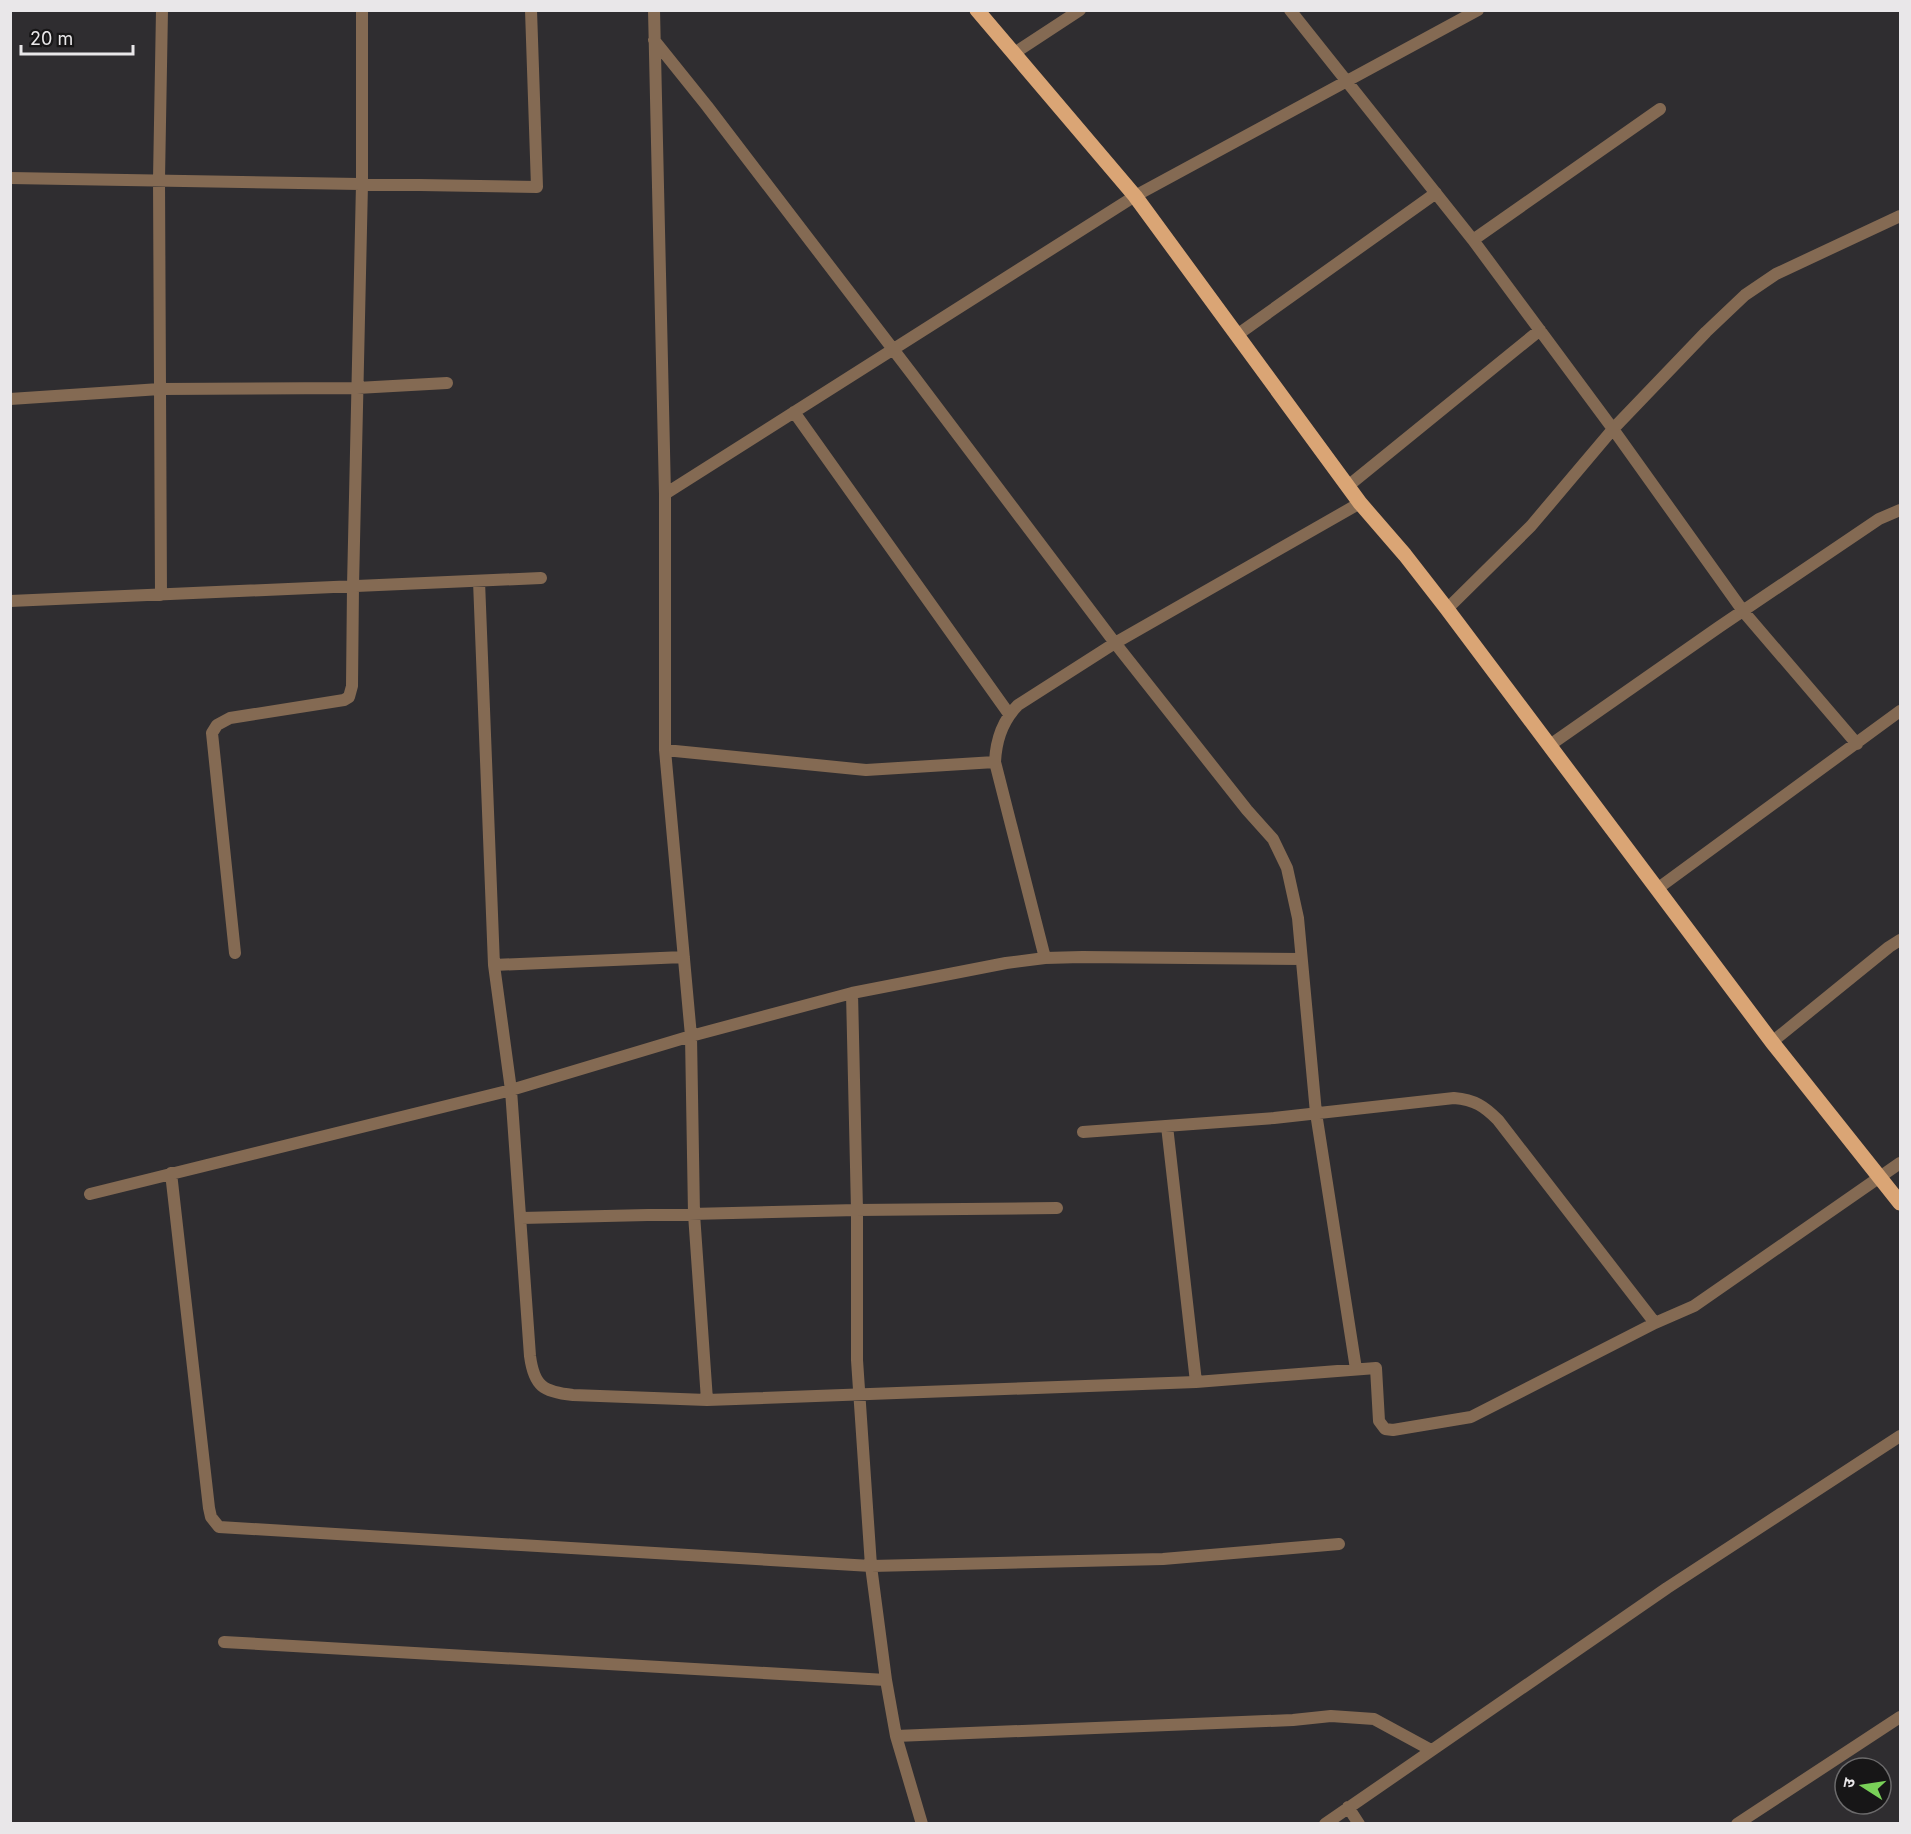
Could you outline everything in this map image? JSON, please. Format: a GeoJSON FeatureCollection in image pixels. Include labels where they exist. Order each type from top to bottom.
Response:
{"type":"FeatureCollection","features":[{"type":"Feature","properties":{"kind":"main road"},"geometry":{"type":"LineString","coordinates":[[976,10],[1135,196],[1360,503],[1447,609],[1772,1042],[1900,1203]]}},
{"type":"Feature","properties":{"kind":"street"},"geometry":{"type":"LineString","coordinates":[[161,595],[159,179],[162,10]]}},
{"type":"Feature","properties":{"kind":"street"},"geometry":{"type":"LineString","coordinates":[[235,952],[212,733],[216,725],[230,718],[337,702],[349,697],[352,686],[362,184],[362,10]]}},
{"type":"Feature","properties":{"kind":"street"},"geometry":{"type":"LineString","coordinates":[[10,178],[537,187],[531,10]]}},
{"type":"Feature","properties":{"kind":"street"},"geometry":{"type":"LineString","coordinates":[[654,10],[665,494],[665,750],[691,1036],[694,1214],[707,1400]]}},
{"type":"Feature","properties":{"kind":"street"},"geometry":{"type":"LineString","coordinates":[[1013,54],[1080,10]]}},
{"type":"Feature","properties":{"kind":"street"},"geometry":{"type":"LineString","coordinates":[[1290,10],[1473,240],[1613,429],[1743,611],[1857,744]]}},
{"type":"Feature","properties":{"kind":"street"},"geometry":{"type":"LineString","coordinates":[[665,494],[1135,196],[1478,10]]}},
{"type":"Feature","properties":{"kind":"street"},"geometry":{"type":"LineString","coordinates":[[654,40],[893,350],[1114,644],[1247,810],[1273,839],[1287,868],[1298,918],[1316,1113],[1356,1369]]}},
{"type":"Feature","properties":{"kind":"street"},"geometry":{"type":"LineString","coordinates":[[1473,240],[1660,109]]}},
{"type":"Feature","properties":{"kind":"street"},"geometry":{"type":"LineString","coordinates":[[1237,335],[1436,193]]}},
{"type":"Feature","properties":{"kind":"street"},"geometry":{"type":"LineString","coordinates":[[1447,609],[1531,526],[1613,429],[1706,332],[1745,295],[1786,269],[1900,216]]}},
{"type":"Feature","properties":{"kind":"street"},"geometry":{"type":"LineString","coordinates":[[1348,486],[1540,330]]}},
{"type":"Feature","properties":{"kind":"street"},"geometry":{"type":"LineString","coordinates":[[10,399],[160,389],[357,388],[447,383]]}},
{"type":"Feature","properties":{"kind":"street"},"geometry":{"type":"LineString","coordinates":[[794,412],[1009,714]]}},
{"type":"Feature","properties":{"kind":"street"},"geometry":{"type":"LineString","coordinates":[[1045,958],[995,762],[998,739],[1009,714],[1018,705],[1114,644],[1360,503]]}},
{"type":"Feature","properties":{"kind":"street"},"geometry":{"type":"LineString","coordinates":[[1550,745],[1879,519],[1900,510]]}},
{"type":"Feature","properties":{"kind":"street"},"geometry":{"type":"LineString","coordinates":[[10,601],[541,578]]}},
{"type":"Feature","properties":{"kind":"street"},"geometry":{"type":"LineString","coordinates":[[479,581],[494,965],[512,1089],[532,1373],[537,1383],[546,1389],[556,1393],[707,1400],[1196,1382],[1376,1368],[1379,1421],[1385,1429],[1393,1430],[1432,1424],[1471,1417],[1655,1323],[1694,1306],[1900,1163]]}},
{"type":"Feature","properties":{"kind":"street"},"geometry":{"type":"LineString","coordinates":[[1657,889],[1900,711]]}},
{"type":"Feature","properties":{"kind":"street"},"geometry":{"type":"LineString","coordinates":[[665,750],[866,770],[995,762]]}},
{"type":"Feature","properties":{"kind":"street"},"geometry":{"type":"LineString","coordinates":[[1772,1042],[1888,947],[1900,940]]}},
{"type":"Feature","properties":{"kind":"street"},"geometry":{"type":"LineString","coordinates":[[494,965],[684,957]]}},
{"type":"Feature","properties":{"kind":"street"},"geometry":{"type":"LineString","coordinates":[[90,1194],[512,1089],[691,1036],[852,993],[1006,963],[1045,958],[1094,957],[1301,959]]}},
{"type":"Feature","properties":{"kind":"street"},"geometry":{"type":"LineString","coordinates":[[852,993],[856,1360],[871,1566],[896,1736],[922,1824]]}},
{"type":"Feature","properties":{"kind":"street"},"geometry":{"type":"LineString","coordinates":[[1083,1132],[1316,1113],[1454,1098],[1466,1099],[1484,1106],[1498,1120],[1655,1323]]}},
{"type":"Feature","properties":{"kind":"street"},"geometry":{"type":"LineString","coordinates":[[1167,1126],[1196,1382]]}},
{"type":"Feature","properties":{"kind":"street"},"geometry":{"type":"LineString","coordinates":[[171,1173],[209,1508],[211,1517],[219,1527],[871,1566],[1163,1559],[1338,1544]]}},
{"type":"Feature","properties":{"kind":"street"},"geometry":{"type":"LineString","coordinates":[[521,1218],[1057,1208]]}},
{"type":"Feature","properties":{"kind":"street"},"geometry":{"type":"LineString","coordinates":[[1325,1824],[1667,1588],[1900,1436]]}},
{"type":"Feature","properties":{"kind":"street"},"geometry":{"type":"LineString","coordinates":[[224,1642],[886,1680]]}},
{"type":"Feature","properties":{"kind":"street"},"geometry":{"type":"LineString","coordinates":[[896,1736],[1293,1720],[1331,1716],[1374,1719],[1431,1750]]}},
{"type":"Feature","properties":{"kind":"street"},"geometry":{"type":"LineString","coordinates":[[1737,1824],[1900,1717]]}},
{"type":"Feature","properties":{"kind":"street"},"geometry":{"type":"LineString","coordinates":[[1348,1808],[1359,1824]]}}]}
